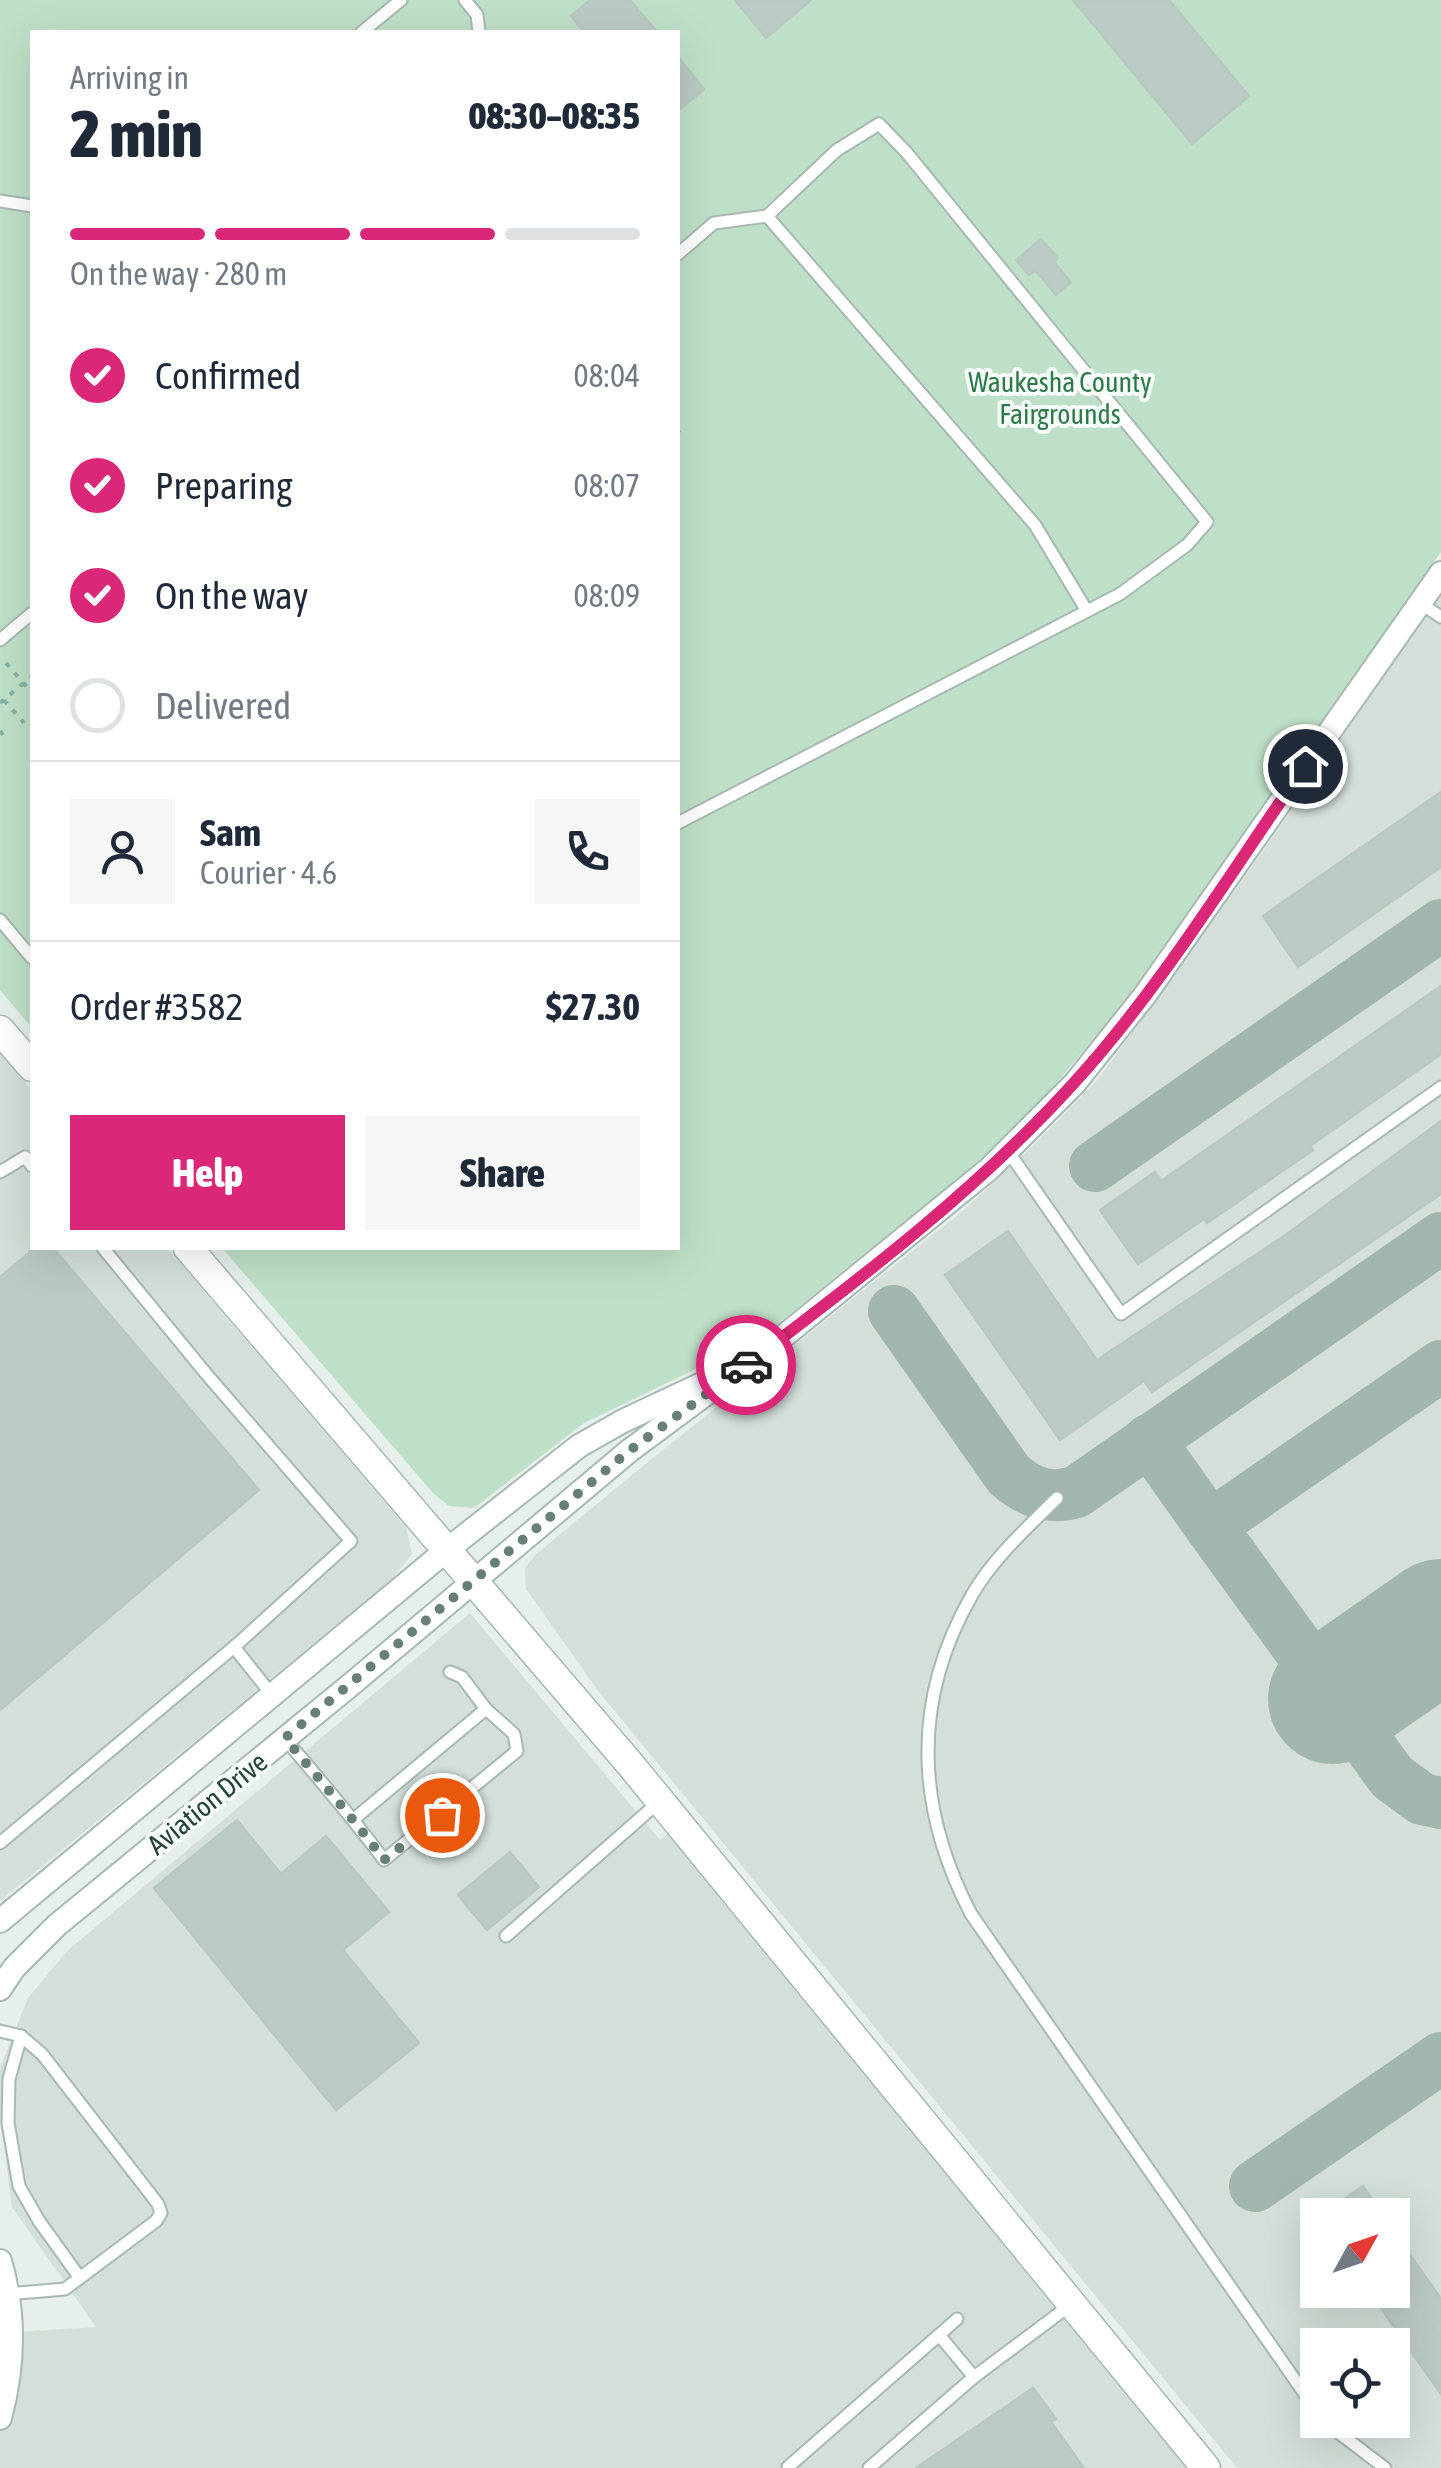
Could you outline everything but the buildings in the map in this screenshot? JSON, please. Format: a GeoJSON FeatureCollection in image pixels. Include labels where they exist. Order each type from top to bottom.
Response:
{"type":"FeatureCollection","features":[{"type":"Feature","properties":{"kind":"street","name":"Aviation Drive"},"geometry":{"type":"LineString","coordinates":[[0,1990],[14,1968],[47,1933],[629,1451],[750,1362],[934,1216],[1008,1151],[1114,1036],[1441,573]]}},
{"type":"Feature","properties":{"kind":"street"},"geometry":{"type":"LineString","coordinates":[[0,1030],[30,1065]]}},
{"type":"Feature","properties":{"kind":"street"},"geometry":{"type":"LineString","coordinates":[[190,1250],[660,1801],[1206,2468]]}},
{"type":"Feature","properties":{"kind":"street","name":"Aviation Drive"},"geometry":{"type":"LineString","coordinates":[[0,1920],[448,1549],[600,1433],[750,1362]]}},
{"type":"Feature","properties":{"kind":"street"},"geometry":{"type":"LineString","coordinates":[[272,1695],[292,1733]]}},
{"type":"Feature","properties":{"kind":"street"},"geometry":{"type":"LineString","coordinates":[[0,2260],[11,2361],[0,2418]]}},
{"type":"Feature","properties":{"kind":"lane"},"geometry":{"type":"LineString","coordinates":[[364,30],[401,0]]}},
{"type":"Feature","properties":{"kind":"lane"},"geometry":{"type":"LineString","coordinates":[[465,0],[476,15],[479,30]]}},
{"type":"Feature","properties":{"kind":"lane"},"geometry":{"type":"LineString","coordinates":[[680,252],[714,223],[767,216],[837,150],[879,124],[907,152],[1207,522],[1187,545],[1120,594],[680,822]]}},
{"type":"Feature","properties":{"kind":"lane"},"geometry":{"type":"LineString","coordinates":[[0,201],[30,206]]}},
{"type":"Feature","properties":{"kind":"lane"},"geometry":{"type":"LineString","coordinates":[[767,216],[1035,525],[1087,611]]}},
{"type":"Feature","properties":{"kind":"lane"},"geometry":{"type":"LineString","coordinates":[[1420,603],[1441,617]]}},
{"type":"Feature","properties":{"kind":"lane"},"geometry":{"type":"LineString","coordinates":[[0,640],[30,615]]}},
{"type":"Feature","properties":{"kind":"lane"},"geometry":{"type":"LineString","coordinates":[[0,920],[30,956]]}},
{"type":"Feature","properties":{"kind":"lane"},"geometry":{"type":"LineString","coordinates":[[1008,1151],[1121,1314],[1441,1088]]}},
{"type":"Feature","properties":{"kind":"lane"},"geometry":{"type":"LineString","coordinates":[[0,1172],[30,1160]]}},
{"type":"Feature","properties":{"kind":"lane"},"geometry":{"type":"LineString","coordinates":[[0,1843],[234,1647],[351,1541],[106,1250]]}},
{"type":"Feature","properties":{"kind":"lane"},"geometry":{"type":"LineString","coordinates":[[1057,1498],[1009,1546],[973,1593],[936,1680],[926,1735],[928,1781],[939,1841],[950,1875],[970,1914],[1300,2387]]}},
{"type":"Feature","properties":{"kind":"lane"},"geometry":{"type":"LineString","coordinates":[[234,1647],[272,1695]]}},
{"type":"Feature","properties":{"kind":"lane"},"geometry":{"type":"LineString","coordinates":[[292,1733],[321,1786],[354,1819],[384,1860],[518,1751],[514,1734],[486,1709],[462,1678],[450,1672]]}},
{"type":"Feature","properties":{"kind":"lane"},"geometry":{"type":"LineString","coordinates":[[354,1819],[486,1709]]}},
{"type":"Feature","properties":{"kind":"lane"},"geometry":{"type":"LineString","coordinates":[[506,1936],[660,1801]]}},
{"type":"Feature","properties":{"kind":"lane"},"geometry":{"type":"LineString","coordinates":[[0,2031],[21,2036],[42,2054],[158,2204],[160,2213],[156,2222],[66,2289],[4,2294]]}},
{"type":"Feature","properties":{"kind":"lane"},"geometry":{"type":"LineString","coordinates":[[21,2036],[8,2079],[8,2123],[19,2186],[38,2221],[80,2278]]}},
{"type":"Feature","properties":{"kind":"lane"},"geometry":{"type":"LineString","coordinates":[[869,2468],[974,2377],[1072,2303]]}},
{"type":"Feature","properties":{"kind":"lane"},"geometry":{"type":"LineString","coordinates":[[788,2467],[956,2319]]}},
{"type":"Feature","properties":{"kind":"lane"},"geometry":{"type":"LineString","coordinates":[[938,2335],[974,2377]]}},
{"type":"Feature","properties":{"kind":"lane"},"geometry":{"type":"LineString","coordinates":[[1346,2438],[1385,2468]]}},
{"type":"Feature","properties":{"kind":"path"},"geometry":{"type":"LineString","coordinates":[[6,662],[30,690]]}},
{"type":"Feature","properties":{"kind":"path"},"geometry":{"type":"LineString","coordinates":[[24,723],[2,701],[30,678]]}},
{"type":"Feature","properties":{"kind":"path"},"geometry":{"type":"LineString","coordinates":[[0,730],[6,738]]}},
{"type":"Feature","properties":{"kind":"shaded area"},"geometry":{"type":"Polygon","coordinates":[[[1441,594],[1441,2468],[1237,2468],[599,1692],[526,1589],[525,1568],[536,1554],[964,1210],[1099,1078],[1254,864],[1441,594]]]}},
{"type":"Feature","properties":{"kind":"shaded area"},"geometry":{"type":"Polygon","coordinates":[[[0,1052],[30,1088],[30,1250],[169,1250],[406,1527],[412,1554],[392,1579],[0,1901],[0,1052]]]}},
{"type":"Feature","properties":{"kind":"shaded area"},"geometry":{"type":"Polygon","coordinates":[[[470,1613],[660,1840],[674,1829],[983,2213],[1015,2259],[1103,2366],[1197,2468],[0,2468],[0,2333],[96,2327],[12,2207],[0,2115],[0,2068],[28,1998],[67,1951],[470,1613]]]}},
{"type":"Feature","properties":{"kind":"green space","name":"Waukesha County Fairgrounds"},"geometry":{"type":"Polygon","coordinates":[[[0,0],[1441,0],[1441,552],[1122,1005],[1048,1093],[972,1167],[760,1338],[584,1423],[474,1508],[449,1506],[433,1493],[224,1250],[680,1250],[680,30],[30,30],[30,1026],[0,990],[0,0]]]}},
{"type":"Feature","properties":{"kind":"taxiway"},"geometry":{"type":"LineString","coordinates":[[1095,1166],[1441,925]]}},
{"type":"Feature","properties":{"kind":"taxiway"},"geometry":{"type":"LineString","coordinates":[[894,1311],[1009,1475],[1040,1493],[1066,1494],[1076,1492],[1441,1238]]}},
{"type":"Feature","properties":{"kind":"taxiway"},"geometry":{"type":"LineString","coordinates":[[1441,1366],[1210,1526],[1392,1777],[1422,1799],[1441,1803]]}},
{"type":"Feature","properties":{"kind":"taxiway"},"geometry":{"type":"LineString","coordinates":[[1149,1440],[1210,1526]]}},
{"type":"Feature","properties":{"kind":"taxiway"},"geometry":{"type":"LineString","coordinates":[[1255,2186],[1441,2058]]}},
{"type":"Feature","properties":{"kind":"runway"},"geometry":{"type":"LineString","coordinates":[[1333,1699],[1441,1624]]}},
{"type":"Feature","properties":{"kind":"way so far"},"geometry":{"type":"LineString","coordinates":[[442,1815],[384,1860],[285,1738],[629,1451],[746,1365]]}},
{"type":"Feature","properties":{"kind":"route"},"geometry":{"type":"LineString","coordinates":[[746,1365],[934,1216],[1037,1123],[1114,1036],[1305,766]]}}]}
